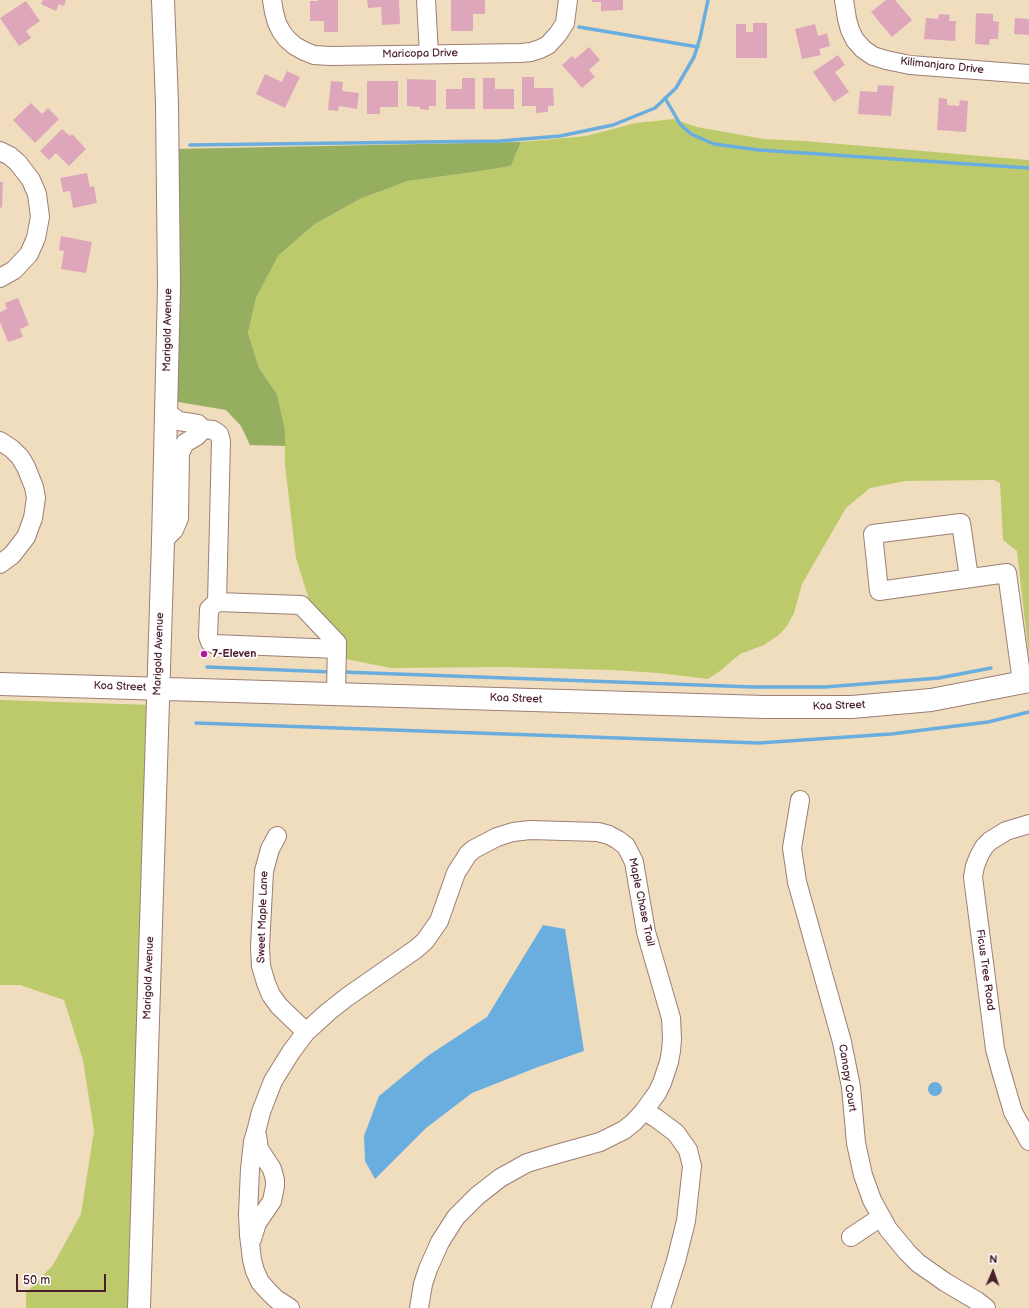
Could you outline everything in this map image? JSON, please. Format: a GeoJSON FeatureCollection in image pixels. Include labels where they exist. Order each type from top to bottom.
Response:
{"type":"FeatureCollection","features":[{"type":"Feature","properties":{"kind":"main road","name":"Marigold Avenue"},"geometry":{"type":"LineString","coordinates":[[139,1308],[163,541],[169,287],[167,103],[163,0]]}},
{"type":"Feature","properties":{"kind":"main road","name":"Koa Street"},"geometry":{"type":"LineString","coordinates":[[0,684],[756,707],[852,707],[931,700],[1025,682]]}},
{"type":"Feature","properties":{"kind":"street","name":"Maricopa Drive"},"geometry":{"type":"LineString","coordinates":[[272,0],[277,23],[287,40],[295,46],[314,55],[330,56],[521,53],[540,49],[553,40],[565,23],[568,0]]}},
{"type":"Feature","properties":{"kind":"street"},"geometry":{"type":"LineString","coordinates":[[426,0],[429,54]]}},
{"type":"Feature","properties":{"kind":"street","name":"Kilimanjaro Drive"},"geometry":{"type":"LineString","coordinates":[[844,0],[850,30],[855,40],[863,49],[873,56],[910,65],[1029,74]]}},
{"type":"Feature","properties":{"kind":"street"},"geometry":{"type":"LineString","coordinates":[[0,151],[14,160],[26,171],[38,194],[40,209],[36,238],[31,250],[14,270],[0,278]]}},
{"type":"Feature","properties":{"kind":"street"},"geometry":{"type":"LineString","coordinates":[[166,412],[173,418],[198,424],[204,429],[213,430],[219,434],[221,441],[217,602],[210,609],[208,636],[210,642],[214,644],[337,649]]}},
{"type":"Feature","properties":{"kind":"street"},"geometry":{"type":"LineString","coordinates":[[163,541],[174,530],[178,518],[180,453],[185,443],[197,436],[204,429]]}},
{"type":"Feature","properties":{"kind":"street"},"geometry":{"type":"LineString","coordinates":[[0,441],[16,453],[26,467],[34,487],[36,498],[33,518],[26,537],[12,555],[0,564]]}},
{"type":"Feature","properties":{"kind":"street"},"geometry":{"type":"LineString","coordinates":[[969,578],[961,523],[873,534],[879,592],[1006,573],[1025,682]]}},
{"type":"Feature","properties":{"kind":"street"},"geometry":{"type":"LineString","coordinates":[[217,602],[301,605],[337,643],[336,694]]}},
{"type":"Feature","properties":{"kind":"street","name":"Canopy Court"},"geometry":{"type":"LineString","coordinates":[[800,800],[792,848],[797,882],[842,1042],[851,1087],[856,1143],[863,1175],[872,1200],[881,1218],[896,1239],[918,1263],[986,1308]]}},
{"type":"Feature","properties":{"kind":"street","name":"Ficus Tree Road"},"geometry":{"type":"LineString","coordinates":[[1029,824],[1006,831],[990,841],[978,856],[973,877],[995,1048],[1014,1112],[1029,1141]]}},
{"type":"Feature","properties":{"kind":"street","name":"Maple Chase Trail"},"geometry":{"type":"LineString","coordinates":[[290,1308],[276,1299],[260,1282],[255,1271],[250,1248],[248,1224],[250,1169],[256,1128],[273,1081],[291,1052],[306,1032],[342,1001],[416,949],[425,941],[439,922],[463,849],[482,844],[512,832],[530,830],[598,832],[609,835],[626,846],[634,862],[646,932],[672,1029],[671,1051],[666,1073],[657,1093],[644,1111],[630,1126],[613,1137],[600,1142],[527,1163],[500,1178],[477,1196],[456,1217],[440,1242],[423,1284],[419,1308]]}},
{"type":"Feature","properties":{"kind":"street","name":"Sweet Maple Lane"},"geometry":{"type":"LineString","coordinates":[[277,836],[268,856],[264,871],[260,948],[261,966],[271,995],[279,1006],[306,1032]]}},
{"type":"Feature","properties":{"kind":"street"},"geometry":{"type":"LineString","coordinates":[[644,1111],[676,1133],[688,1150],[692,1166],[686,1220],[676,1261],[660,1308]]}},
{"type":"Feature","properties":{"kind":"street"},"geometry":{"type":"LineString","coordinates":[[250,1248],[255,1227],[272,1201],[275,1186],[272,1169],[257,1144],[256,1128]]}},
{"type":"Feature","properties":{"kind":"street"},"geometry":{"type":"LineString","coordinates":[[851,1237],[881,1218]]}},
{"type":"Feature","properties":{"kind":"green space"},"geometry":{"type":"Polygon","coordinates":[[[674,119],[697,127],[764,139],[1029,160],[1029,657],[1017,551],[1003,540],[1000,483],[994,480],[905,481],[870,488],[846,508],[802,584],[794,613],[787,626],[779,635],[764,645],[740,654],[708,679],[658,673],[612,670],[502,667],[391,668],[346,659],[346,648],[310,603],[296,558],[285,465],[285,430],[277,394],[259,368],[248,333],[256,298],[278,256],[315,224],[360,199],[408,181],[511,166],[521,142],[586,136],[636,123],[674,119]]]}},
{"type":"Feature","properties":{"kind":"green space"},"geometry":{"type":"Polygon","coordinates":[[[521,142],[511,166],[408,181],[360,199],[315,224],[278,256],[256,298],[248,333],[259,368],[277,394],[285,430],[285,446],[250,445],[241,426],[226,410],[172,401],[173,149],[521,142]]]}},
{"type":"Feature","properties":{"kind":"green space"},"geometry":{"type":"Polygon","coordinates":[[[0,700],[152,705],[132,1308],[26,1308],[26,1293],[53,1265],[81,1214],[94,1131],[83,1060],[64,1000],[20,985],[0,985],[0,700]]]}},
{"type":"Feature","properties":{"kind":"water"},"geometry":{"type":"Polygon","coordinates":[[[543,925],[565,929],[584,1051],[472,1093],[426,1128],[375,1179],[365,1161],[364,1136],[379,1096],[429,1055],[487,1017],[543,925]]]}},
{"type":"Feature","properties":{"kind":"water"},"geometry":{"type":"Polygon","coordinates":[[[935,1082],[940,1084],[942,1089],[940,1094],[935,1096],[930,1094],[928,1089],[930,1084],[935,1082]]]}},
{"type":"Feature","properties":{"kind":"building"},"geometry":{"type":"Polygon","coordinates":[[[43,0],[66,0],[64,6],[59,4],[56,11],[41,4],[43,0]]]}},
{"type":"Feature","properties":{"kind":"building"},"geometry":{"type":"Polygon","coordinates":[[[338,0],[338,32],[324,32],[324,21],[310,21],[310,1],[338,0]]]}},
{"type":"Feature","properties":{"kind":"building"},"geometry":{"type":"Polygon","coordinates":[[[367,0],[399,0],[400,24],[382,25],[381,7],[368,8],[367,0]]]}},
{"type":"Feature","properties":{"kind":"building"},"geometry":{"type":"Polygon","coordinates":[[[451,0],[485,0],[485,14],[473,14],[473,31],[451,31],[451,0]]]}},
{"type":"Feature","properties":{"kind":"building"},"geometry":{"type":"Polygon","coordinates":[[[592,0],[623,0],[623,10],[601,11],[601,2],[592,2],[592,0]]]}},
{"type":"Feature","properties":{"kind":"building"},"geometry":{"type":"Polygon","coordinates":[[[886,0],[895,0],[912,20],[892,37],[871,12],[886,0]]]}},
{"type":"Feature","properties":{"kind":"building"},"geometry":{"type":"Polygon","coordinates":[[[26,1],[40,21],[26,31],[31,38],[19,46],[0,18],[26,1]]]}},
{"type":"Feature","properties":{"kind":"building"},"geometry":{"type":"Polygon","coordinates":[[[976,13],[993,14],[993,21],[999,22],[998,39],[990,39],[989,45],[975,44],[976,13]]]}},
{"type":"Feature","properties":{"kind":"building"},"geometry":{"type":"Polygon","coordinates":[[[939,14],[950,15],[949,21],[956,21],[955,41],[924,39],[926,18],[938,19],[939,14]]]}},
{"type":"Feature","properties":{"kind":"building"},"geometry":{"type":"Polygon","coordinates":[[[1015,18],[1029,19],[1029,35],[1014,34],[1015,18]]]}},
{"type":"Feature","properties":{"kind":"building"},"geometry":{"type":"Polygon","coordinates":[[[753,23],[767,23],[767,58],[736,58],[736,24],[746,24],[746,32],[753,32],[753,23]]]}},
{"type":"Feature","properties":{"kind":"building"},"geometry":{"type":"Polygon","coordinates":[[[815,24],[818,36],[827,33],[830,46],[819,49],[821,55],[802,59],[795,29],[815,24]]]}},
{"type":"Feature","properties":{"kind":"building"},"geometry":{"type":"Polygon","coordinates":[[[589,47],[600,60],[589,70],[595,77],[582,88],[562,65],[572,56],[575,59],[589,47]]]}},
{"type":"Feature","properties":{"kind":"building"},"geometry":{"type":"Polygon","coordinates":[[[838,55],[845,65],[835,72],[849,92],[834,102],[813,72],[838,55]]]}},
{"type":"Feature","properties":{"kind":"building"},"geometry":{"type":"Polygon","coordinates":[[[287,71],[300,77],[285,108],[256,94],[265,74],[282,82],[287,71]]]}},
{"type":"Feature","properties":{"kind":"building"},"geometry":{"type":"Polygon","coordinates":[[[522,77],[534,77],[534,88],[553,88],[554,106],[548,106],[548,112],[536,113],[536,106],[522,106],[522,77]]]}},
{"type":"Feature","properties":{"kind":"building"},"geometry":{"type":"Polygon","coordinates":[[[462,78],[475,78],[475,109],[446,109],[446,89],[462,89],[462,78]]]}},
{"type":"Feature","properties":{"kind":"building"},"geometry":{"type":"Polygon","coordinates":[[[483,78],[495,78],[495,89],[514,89],[514,109],[483,109],[483,78]]]}},
{"type":"Feature","properties":{"kind":"building"},"geometry":{"type":"Polygon","coordinates":[[[407,79],[436,80],[436,106],[429,106],[429,110],[420,109],[420,107],[407,106],[407,79]]]}},
{"type":"Feature","properties":{"kind":"building"},"geometry":{"type":"Polygon","coordinates":[[[331,81],[343,82],[342,91],[359,93],[357,109],[339,106],[338,111],[328,110],[331,81]]]}},
{"type":"Feature","properties":{"kind":"building"},"geometry":{"type":"Polygon","coordinates":[[[367,81],[398,81],[398,107],[380,107],[380,114],[367,114],[367,81]]]}},
{"type":"Feature","properties":{"kind":"building"},"geometry":{"type":"Polygon","coordinates":[[[878,85],[894,86],[891,116],[858,114],[860,91],[877,92],[878,85]]]}},
{"type":"Feature","properties":{"kind":"building"},"geometry":{"type":"Polygon","coordinates":[[[939,98],[947,99],[947,105],[959,106],[960,100],[968,101],[966,132],[937,130],[939,98]]]}},
{"type":"Feature","properties":{"kind":"building"},"geometry":{"type":"Polygon","coordinates":[[[31,103],[42,114],[48,108],[59,119],[35,143],[13,120],[31,103]]]}},
{"type":"Feature","properties":{"kind":"building"},"geometry":{"type":"Polygon","coordinates":[[[62,129],[70,136],[72,134],[86,149],[69,166],[56,153],[49,160],[40,151],[62,129]]]}},
{"type":"Feature","properties":{"kind":"building"},"geometry":{"type":"Polygon","coordinates":[[[87,173],[90,187],[94,186],[97,203],[73,208],[70,191],[63,192],[60,178],[87,173]]]}},
{"type":"Feature","properties":{"kind":"building"},"geometry":{"type":"Polygon","coordinates":[[[0,182],[3,182],[2,208],[0,207],[0,182]]]}},
{"type":"Feature","properties":{"kind":"building"},"geometry":{"type":"Polygon","coordinates":[[[61,236],[92,242],[86,273],[61,269],[64,251],[59,250],[61,236]]]}},
{"type":"Feature","properties":{"kind":"building"},"geometry":{"type":"Polygon","coordinates":[[[18,298],[29,325],[20,329],[23,337],[8,342],[0,322],[0,312],[7,309],[5,303],[18,298]]]}},
{"type":"Feature","properties":{"kind":"waterway"},"geometry":{"type":"LineString","coordinates":[[190,145],[500,141],[560,136],[613,125],[655,108],[676,88],[694,57],[700,38],[708,0]]}},
{"type":"Feature","properties":{"kind":"waterway"},"geometry":{"type":"LineString","coordinates":[[579,27],[698,47]]}},
{"type":"Feature","properties":{"kind":"waterway"},"geometry":{"type":"LineString","coordinates":[[665,98],[680,124],[691,134],[714,144],[759,150],[1029,168]]}},
{"type":"Feature","properties":{"kind":"waterway"},"geometry":{"type":"LineString","coordinates":[[207,667],[332,672]]}},
{"type":"Feature","properties":{"kind":"waterway"},"geometry":{"type":"LineString","coordinates":[[342,672],[753,687],[825,687],[939,678],[991,668]]}},
{"type":"Feature","properties":{"kind":"waterway"},"geometry":{"type":"LineString","coordinates":[[196,723],[759,743],[891,734],[988,722],[1029,712]]}},
{"type":"Feature","properties":{"kind":"place","name":"7-Eleven"},"geometry":{"type":"Point","coordinates":[204,654]}}]}
